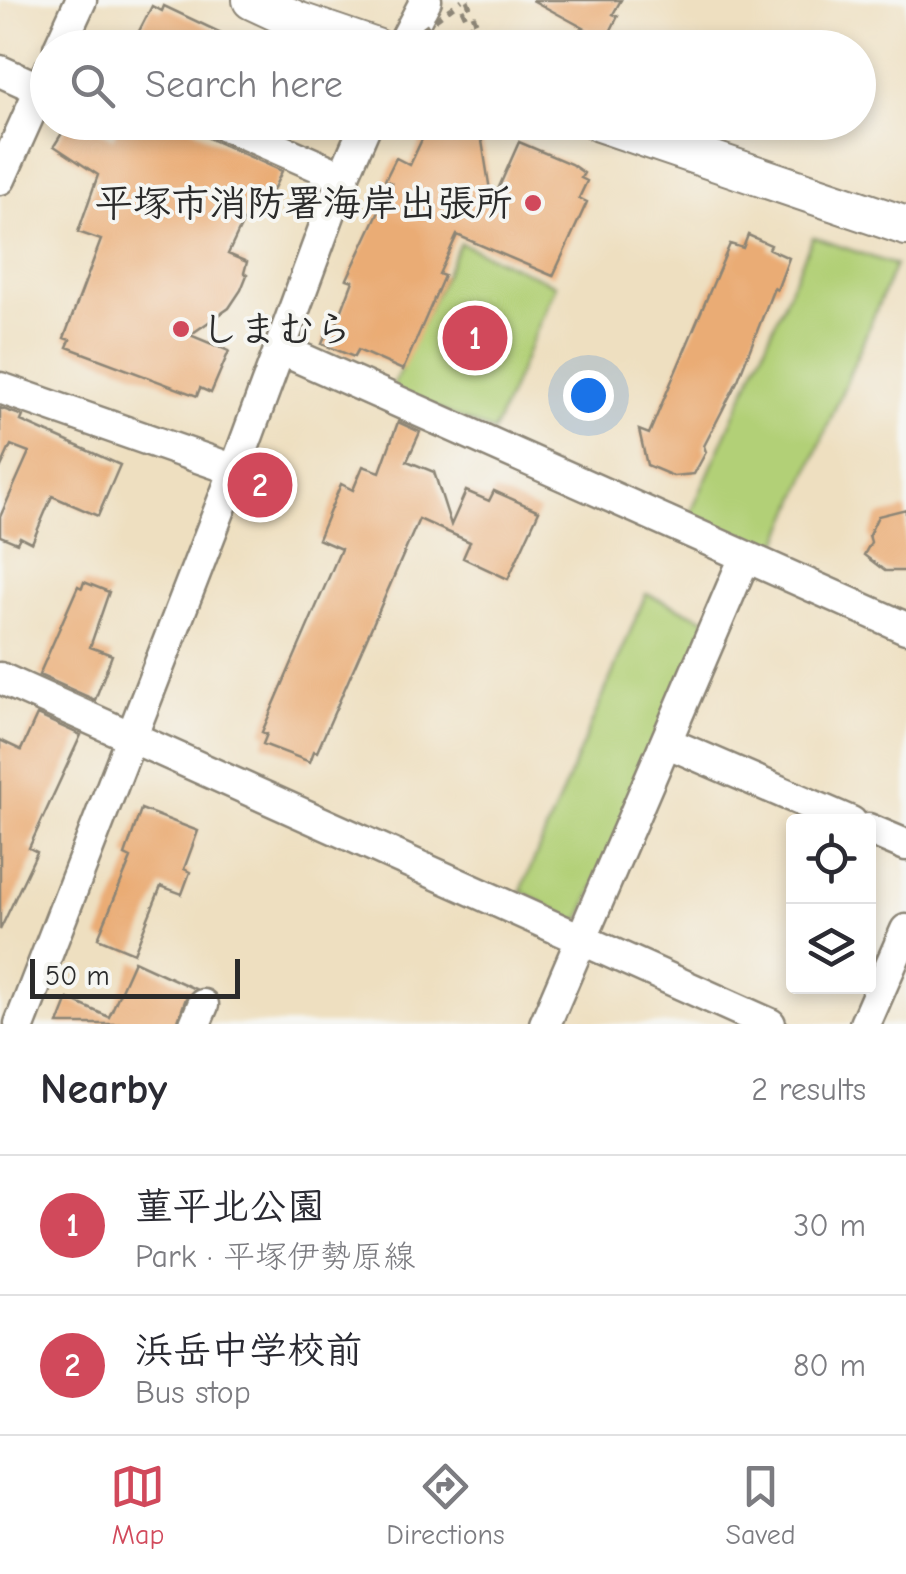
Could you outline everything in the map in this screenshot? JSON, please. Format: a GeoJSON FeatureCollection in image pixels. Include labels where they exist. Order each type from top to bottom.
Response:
{"type":"FeatureCollection","features":[{"type":"Feature","properties":{"kind":"main road"},"geometry":{"type":"LineString","coordinates":[[252,0],[323,30]]}},
{"type":"Feature","properties":{"kind":"main road"},"geometry":{"type":"LineString","coordinates":[[652,140],[906,226]]}},
{"type":"Feature","properties":{"kind":"street"},"geometry":{"type":"LineString","coordinates":[[68,30],[82,0]]}},
{"type":"Feature","properties":{"kind":"street"},"geometry":{"type":"LineString","coordinates":[[408,30],[426,0]]}},
{"type":"Feature","properties":{"kind":"street"},"geometry":{"type":"LineString","coordinates":[[0,71],[30,78]]}},
{"type":"Feature","properties":{"kind":"street"},"geometry":{"type":"LineString","coordinates":[[0,178],[30,112]]}},
{"type":"Feature","properties":{"kind":"street"},"geometry":{"type":"LineString","coordinates":[[259,140],[343,177]]}},
{"type":"Feature","properties":{"kind":"street"},"geometry":{"type":"LineString","coordinates":[[27,1022],[359,140]]}},
{"type":"Feature","properties":{"kind":"street"},"geometry":{"type":"LineString","coordinates":[[280,349],[906,628]]}},
{"type":"Feature","properties":{"kind":"street"},"geometry":{"type":"LineString","coordinates":[[0,388],[235,470]]}},
{"type":"Feature","properties":{"kind":"street"},"geometry":{"type":"LineString","coordinates":[[545,1024],[745,557]]}},
{"type":"Feature","properties":{"kind":"street"},"geometry":{"type":"LineString","coordinates":[[0,678],[770,1024]]}},
{"type":"Feature","properties":{"kind":"street"},"geometry":{"type":"LineString","coordinates":[[666,742],[832,814]]}},
{"type":"Feature","properties":{"kind":"street"},"geometry":{"type":"LineString","coordinates":[[876,832],[906,845]]}},
{"type":"Feature","properties":{"kind":"street"},"geometry":{"type":"LineString","coordinates":[[866,1024],[906,930]]}},
{"type":"Feature","properties":{"kind":"path"},"geometry":{"type":"LineString","coordinates":[[351,0],[360,0]]}},
{"type":"Feature","properties":{"kind":"path"},"geometry":{"type":"LineString","coordinates":[[423,30],[464,0],[479,30]]}},
{"type":"Feature","properties":{"kind":"path"},"geometry":{"type":"LineString","coordinates":[[462,9],[476,30]]}},
{"type":"Feature","properties":{"kind":"green space"},"geometry":{"type":"Polygon","coordinates":[[[813,237],[895,265],[775,552],[690,515],[813,237]]]}},
{"type":"Feature","properties":{"kind":"green space"},"geometry":{"type":"Polygon","coordinates":[[[460,243],[556,285],[493,432],[391,390],[460,243]]]}},
{"type":"Feature","properties":{"kind":"green space"},"geometry":{"type":"Polygon","coordinates":[[[646,594],[708,620],[579,923],[521,891],[646,594]]]}},
{"type":"Feature","properties":{"kind":"building"},"geometry":{"type":"Polygon","coordinates":[[[532,0],[621,0],[613,14],[618,16],[611,30],[588,30],[532,0]]]}},
{"type":"Feature","properties":{"kind":"building"},"geometry":{"type":"Polygon","coordinates":[[[152,6],[162,11],[164,6],[215,30],[140,30],[152,6]]]}},
{"type":"Feature","properties":{"kind":"building"},"geometry":{"type":"Polygon","coordinates":[[[58,140],[212,140],[282,171],[265,207],[253,201],[228,254],[247,262],[241,290],[229,308],[190,335],[229,351],[211,393],[200,388],[197,396],[67,347],[70,340],[64,338],[101,240],[78,232],[98,175],[54,146],[58,140]]]}},
{"type":"Feature","properties":{"kind":"building"},"geometry":{"type":"Polygon","coordinates":[[[422,140],[482,140],[492,203],[519,142],[584,173],[581,178],[587,181],[579,198],[587,202],[553,276],[457,235],[439,274],[444,276],[403,370],[358,350],[354,357],[322,344],[330,324],[336,326],[353,281],[347,279],[392,183],[385,180],[396,158],[410,165],[422,140]]]}},
{"type":"Feature","properties":{"kind":"building"},"geometry":{"type":"Polygon","coordinates":[[[748,235],[789,258],[738,380],[704,446],[706,452],[694,474],[673,476],[647,465],[639,430],[649,434],[730,244],[743,248],[748,235]]]}},
{"type":"Feature","properties":{"kind":"building"},"geometry":{"type":"Polygon","coordinates":[[[0,408],[120,465],[98,516],[52,496],[32,543],[20,537],[17,543],[0,536],[0,517],[29,452],[11,445],[0,469],[0,408]]]}},
{"type":"Feature","properties":{"kind":"building"},"geometry":{"type":"Polygon","coordinates":[[[398,422],[420,432],[407,461],[434,472],[451,525],[466,491],[489,501],[494,491],[539,511],[508,579],[463,558],[470,542],[419,519],[310,762],[263,744],[267,734],[262,732],[341,549],[318,539],[341,484],[353,490],[363,466],[380,472],[398,422]]]}},
{"type":"Feature","properties":{"kind":"building"},"geometry":{"type":"Polygon","coordinates":[[[906,509],[906,571],[885,571],[864,555],[871,542],[869,535],[878,516],[906,509]]]}},
{"type":"Feature","properties":{"kind":"building"},"geometry":{"type":"Polygon","coordinates":[[[84,582],[109,592],[90,647],[112,655],[95,700],[39,675],[78,586],[82,588],[84,582]]]}},
{"type":"Feature","properties":{"kind":"building"},"geometry":{"type":"Polygon","coordinates":[[[37,715],[81,735],[29,848],[37,852],[0,930],[0,740],[21,750],[37,715]]]}},
{"type":"Feature","properties":{"kind":"building"},"geometry":{"type":"Polygon","coordinates":[[[141,809],[198,831],[184,869],[190,872],[182,894],[161,886],[134,953],[98,938],[131,858],[125,855],[141,809]]]}},
{"type":"Feature","properties":{"kind":"building"},"geometry":{"type":"Polygon","coordinates":[[[134,961],[195,989],[186,998],[177,1024],[58,1024],[68,999],[109,1017],[134,961]]]}},
{"type":"Feature","properties":{"kind":"place","name":"平塚市消防署海岸出張所"},"geometry":{"type":"Point","coordinates":[533,203]}},
{"type":"Feature","properties":{"kind":"place","name":"しまむら"},"geometry":{"type":"Point","coordinates":[181,329]}},
{"type":"Feature","properties":{"kind":"place","name":"菫平北公園"},"geometry":{"type":"Point","coordinates":[475,338]}},
{"type":"Feature","properties":{"kind":"place","name":"浜岳中学校前"},"geometry":{"type":"Point","coordinates":[260,485]}}]}
